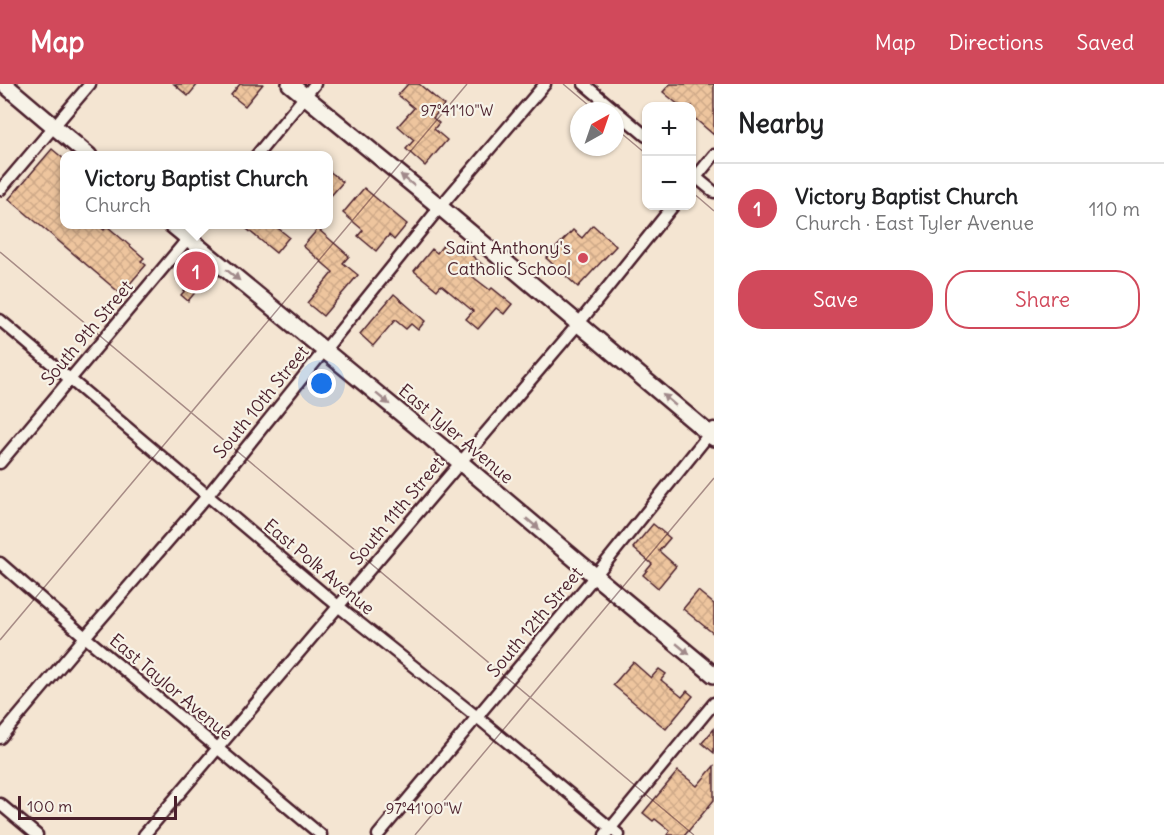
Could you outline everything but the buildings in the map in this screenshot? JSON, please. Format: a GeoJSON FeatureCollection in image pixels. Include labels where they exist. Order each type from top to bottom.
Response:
{"type":"FeatureCollection","features":[{"type":"Feature","properties":{"kind":"main road"},"geometry":{"type":"LineString","coordinates":[[4,84],[83,151]]}},
{"type":"Feature","properties":{"kind":"main road"},"geometry":{"type":"LineString","coordinates":[[290,84],[712,433]]}},
{"type":"Feature","properties":{"kind":"main road","name":"East Tyler Avenue"},"geometry":{"type":"LineString","coordinates":[[176,229],[460,462],[714,675]]}},
{"type":"Feature","properties":{"kind":"street"},"geometry":{"type":"LineString","coordinates":[[0,189],[90,84]]}},
{"type":"Feature","properties":{"kind":"street"},"geometry":{"type":"LineString","coordinates":[[260,151],[315,84]]}},
{"type":"Feature","properties":{"kind":"street","name":"South 10th Street"},"geometry":{"type":"LineString","coordinates":[[0,738],[208,495],[440,207],[545,84]]}},
{"type":"Feature","properties":{"kind":"street"},"geometry":{"type":"LineString","coordinates":[[584,84],[642,133]]}},
{"type":"Feature","properties":{"kind":"street"},"geometry":{"type":"LineString","coordinates":[[696,174],[714,155]]}},
{"type":"Feature","properties":{"kind":"street"},"geometry":{"type":"LineString","coordinates":[[696,179],[714,192]]}},
{"type":"Feature","properties":{"kind":"street","name":"South 11th Street"},"geometry":{"type":"LineString","coordinates":[[144,835],[579,323],[670,210]]}},
{"type":"Feature","properties":{"kind":"street","name":"South 9th Street"},"geometry":{"type":"LineString","coordinates":[[0,463],[197,229]]}},
{"type":"Feature","properties":{"kind":"street","name":"East Polk Avenue"},"geometry":{"type":"LineString","coordinates":[[0,320],[338,606],[477,717],[612,833]]}},
{"type":"Feature","properties":{"kind":"street","name":"South 12th Street"},"geometry":{"type":"LineString","coordinates":[[378,835],[712,433]]}},
{"type":"Feature","properties":{"kind":"street","name":"East Taylor Avenue"},"geometry":{"type":"LineString","coordinates":[[0,564],[321,835]]}},
{"type":"Feature","properties":{"kind":"street"},"geometry":{"type":"LineString","coordinates":[[612,833],[714,703]]}},
{"type":"Feature","properties":{"kind":"street"},"geometry":{"type":"LineString","coordinates":[[0,804],[37,835]]}},
{"type":"Feature","properties":{"kind":"place","name":"Saint Anthony's Catholic School"},"geometry":{"type":"Point","coordinates":[583,258]}},
{"type":"Feature","properties":{"kind":"place","name":"Victory Baptist Church"},"geometry":{"type":"Point","coordinates":[196,271]}}]}
